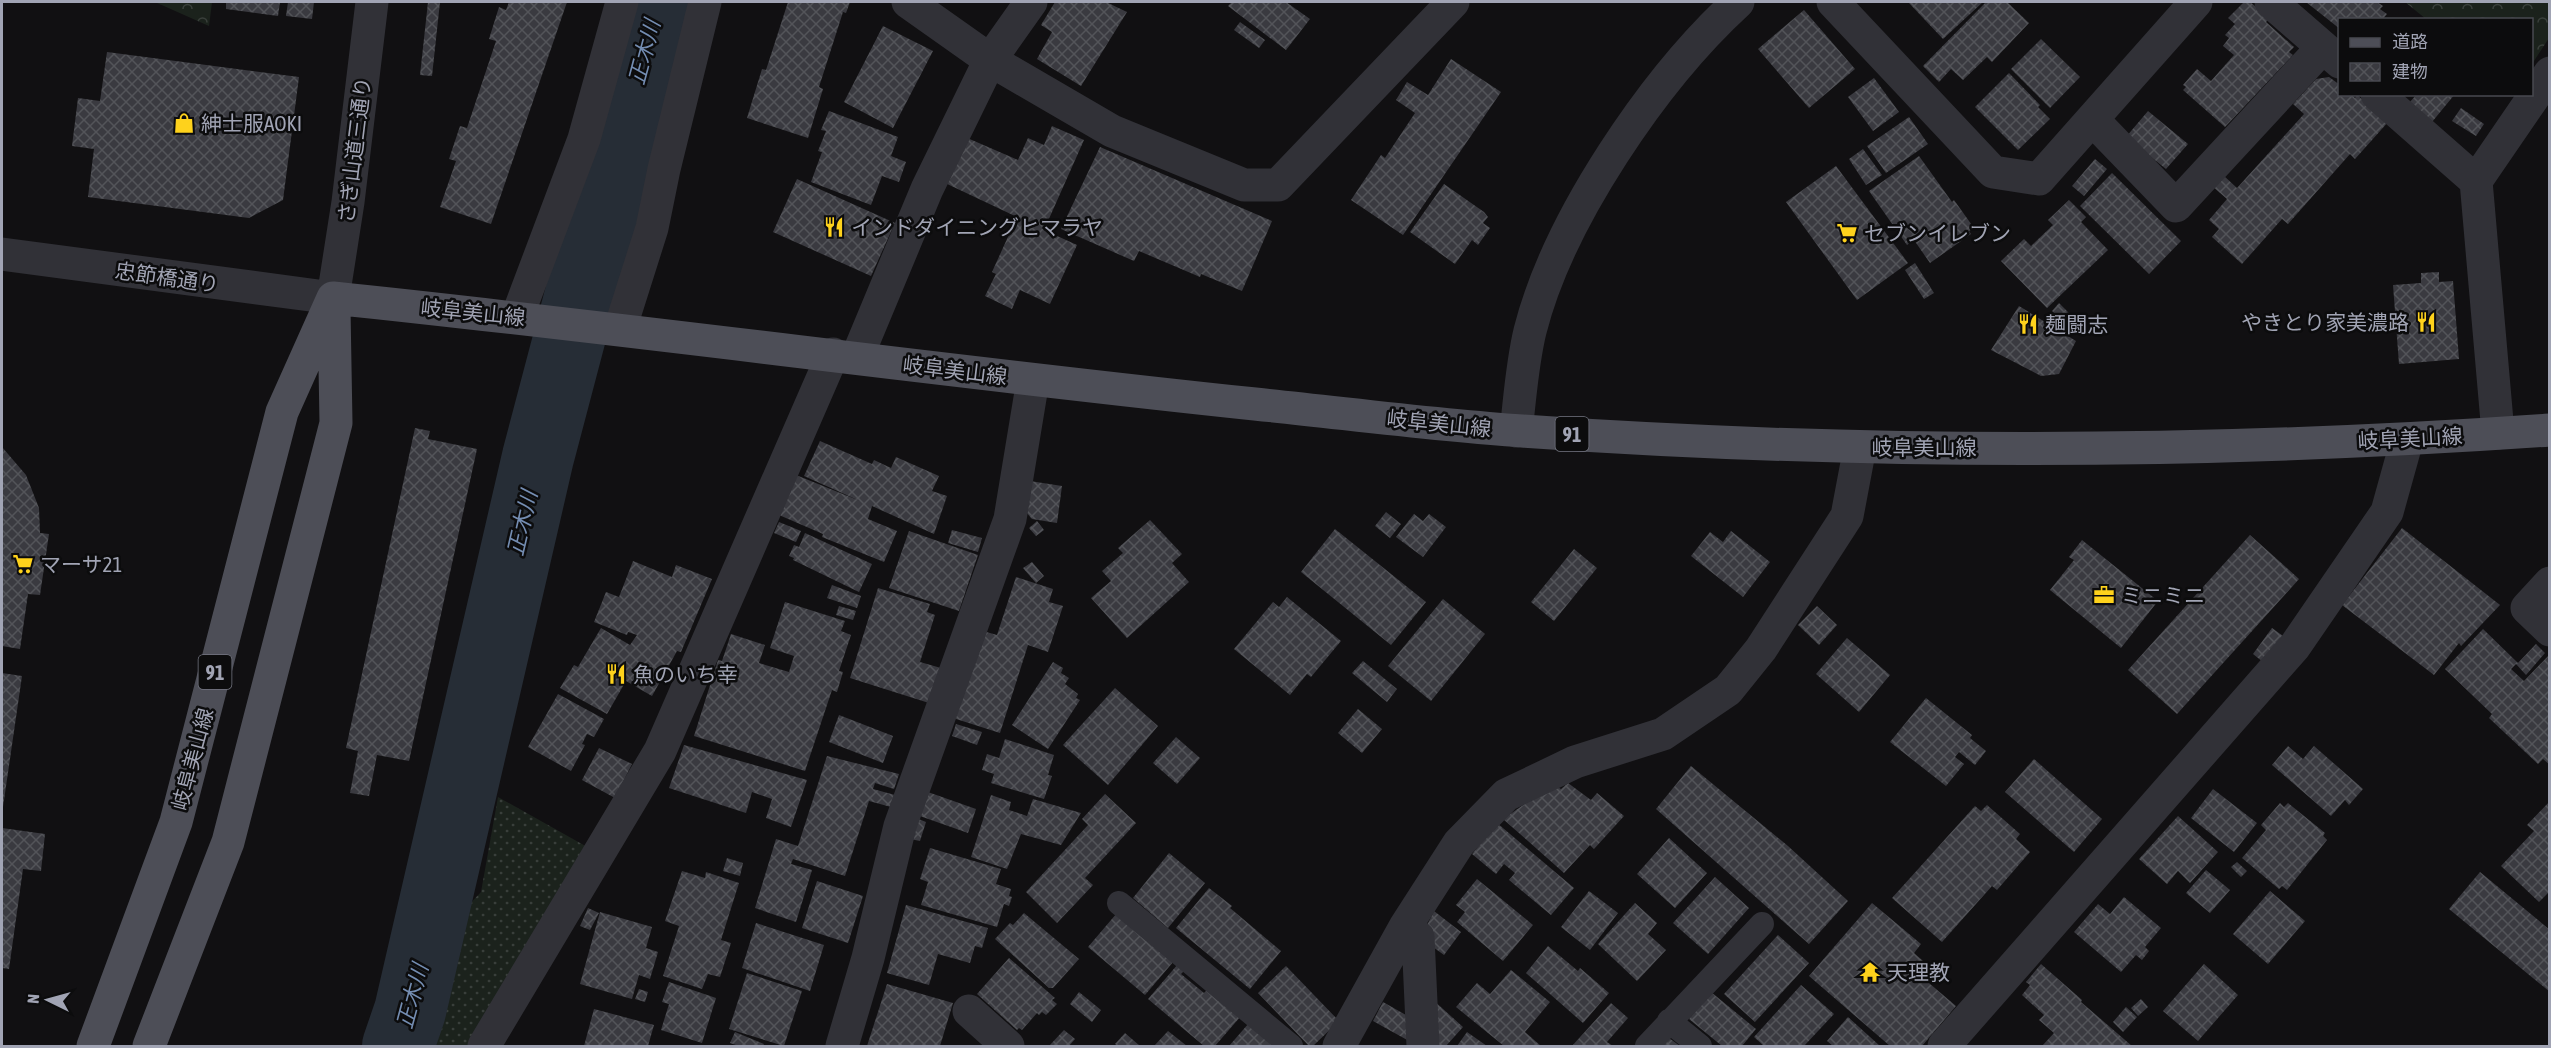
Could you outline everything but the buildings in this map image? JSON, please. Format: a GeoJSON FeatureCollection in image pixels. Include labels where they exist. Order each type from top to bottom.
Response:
{"type":"FeatureCollection","features":[{"type":"Feature","properties":{"kind":"main road","name":"岐阜美山線"},"geometry":{"type":"LineString","coordinates":[[93,1047],[176,822],[282,412],[333,298],[527,318],[1033,381],[1516,431],[1682,442],[1860,447],[2133,447],[2407,440],[2550,430]]}},
{"type":"Feature","properties":{"kind":"main road"},"geometry":{"type":"LineString","coordinates":[[149,1047],[228,843],[336,423],[333,298]]}},
{"type":"Feature","properties":{"kind":"street","name":"さぎ山道三通り"},"geometry":{"type":"LineString","coordinates":[[333,298],[348,202],[372,2]]}},
{"type":"Feature","properties":{"kind":"street"},"geometry":{"type":"LineString","coordinates":[[527,318],[584,139],[622,2]]}},
{"type":"Feature","properties":{"kind":"street"},"geometry":{"type":"LineString","coordinates":[[610,328],[652,228],[705,2]]}},
{"type":"Feature","properties":{"kind":"street"},"geometry":{"type":"LineString","coordinates":[[908,2],[990,60],[1112,131],[1244,185],[1278,185],[1453,2]]}},
{"type":"Feature","properties":{"kind":"street"},"geometry":{"type":"LineString","coordinates":[[484,1047],[660,752],[845,356],[990,60],[1031,2]]}},
{"type":"Feature","properties":{"kind":"street"},"geometry":{"type":"LineString","coordinates":[[1516,431],[1527,348],[1556,255],[1607,165],[1655,93],[1738,2]]}},
{"type":"Feature","properties":{"kind":"street"},"geometry":{"type":"LineString","coordinates":[[1833,2],[1993,172],[2039,179],[2196,2]]}},
{"type":"Feature","properties":{"kind":"street"},"geometry":{"type":"LineString","coordinates":[[2092,119],[2176,206],[2331,55],[2271,2]]}},
{"type":"Feature","properties":{"kind":"street"},"geometry":{"type":"LineString","coordinates":[[2498,433],[2476,182],[2550,72]]}},
{"type":"Feature","properties":{"kind":"street"},"geometry":{"type":"LineString","coordinates":[[2379,96],[2476,182]]}},
{"type":"Feature","properties":{"kind":"street","name":"忠節橋通り"},"geometry":{"type":"LineString","coordinates":[[2,254],[333,298]]}},
{"type":"Feature","properties":{"kind":"street"},"geometry":{"type":"LineString","coordinates":[[842,1047],[868,958],[900,826],[1010,519],[1033,381]]}},
{"type":"Feature","properties":{"kind":"street"},"geometry":{"type":"LineString","coordinates":[[1944,1047],[2295,646],[2387,512],[2407,440]]}},
{"type":"Feature","properties":{"kind":"street"},"geometry":{"type":"LineString","coordinates":[[1339,1047],[1405,927],[1459,843],[1506,795],[1575,762],[1663,734],[1728,690],[1761,649],[1847,516],[1860,447]]}},
{"type":"Feature","properties":{"kind":"street"},"geometry":{"type":"LineString","coordinates":[[2550,583],[2527,608],[2550,630]]}},
{"type":"Feature","properties":{"kind":"street"},"geometry":{"type":"LineString","coordinates":[[1405,927],[1418,937],[1423,1047]]}},
{"type":"Feature","properties":{"kind":"street"},"geometry":{"type":"LineString","coordinates":[[969,1011],[1008,1047]]}},
{"type":"Feature","properties":{"kind":"lane"},"geometry":{"type":"LineString","coordinates":[[1119,903],[1291,1047]]}},
{"type":"Feature","properties":{"kind":"lane"},"geometry":{"type":"LineString","coordinates":[[1647,1047],[1761,924]]}},
{"type":"Feature","properties":{"kind":"lane"},"geometry":{"type":"LineString","coordinates":[[1669,1021],[1700,1047]]}},
{"type":"Feature","properties":{"kind":"green space"},"geometry":{"type":"Polygon","coordinates":[[[155,2],[212,2],[209,26],[155,2]]]}},
{"type":"Feature","properties":{"kind":"green space"},"geometry":{"type":"Polygon","coordinates":[[[2405,2],[2549,2],[2549,38],[2533,62],[2533,18],[2425,18],[2405,2]]]}},
{"type":"Feature","properties":{"kind":"green space"},"geometry":{"type":"Polygon","coordinates":[[[498,797],[589,848],[474,1046],[431,1046],[446,994],[463,911],[481,892],[498,797]]]}},
{"type":"Feature","properties":{"kind":"waterway","name":"正木川"},"geometry":{"type":"LineString","coordinates":[[398,1046],[410,1011],[538,457],[658,2]]}},
{"type":"Feature","properties":{"kind":"place","name":"紳士服AOKI"},"geometry":{"type":"Point","coordinates":[184,123]}},
{"type":"Feature","properties":{"kind":"place","name":"インドダイニングヒマラヤ"},"geometry":{"type":"Point","coordinates":[834,227]}},
{"type":"Feature","properties":{"kind":"place","name":"セブンイレブン"},"geometry":{"type":"Point","coordinates":[1847,233]}},
{"type":"Feature","properties":{"kind":"place","name":"やきとり家美濃路"},"geometry":{"type":"Point","coordinates":[2426,322]}},
{"type":"Feature","properties":{"kind":"place","name":"麺闘志"},"geometry":{"type":"Point","coordinates":[2028,324]}},
{"type":"Feature","properties":{"kind":"place","name":"マーサ21"},"geometry":{"type":"Point","coordinates":[23,564]}},
{"type":"Feature","properties":{"kind":"place","name":"ミニミニ"},"geometry":{"type":"Point","coordinates":[2104,595]}},
{"type":"Feature","properties":{"kind":"place","name":"魚のいち幸"},"geometry":{"type":"Point","coordinates":[616,674]}},
{"type":"Feature","properties":{"kind":"place","name":"天理教"},"geometry":{"type":"Point","coordinates":[1870,972]}}]}
